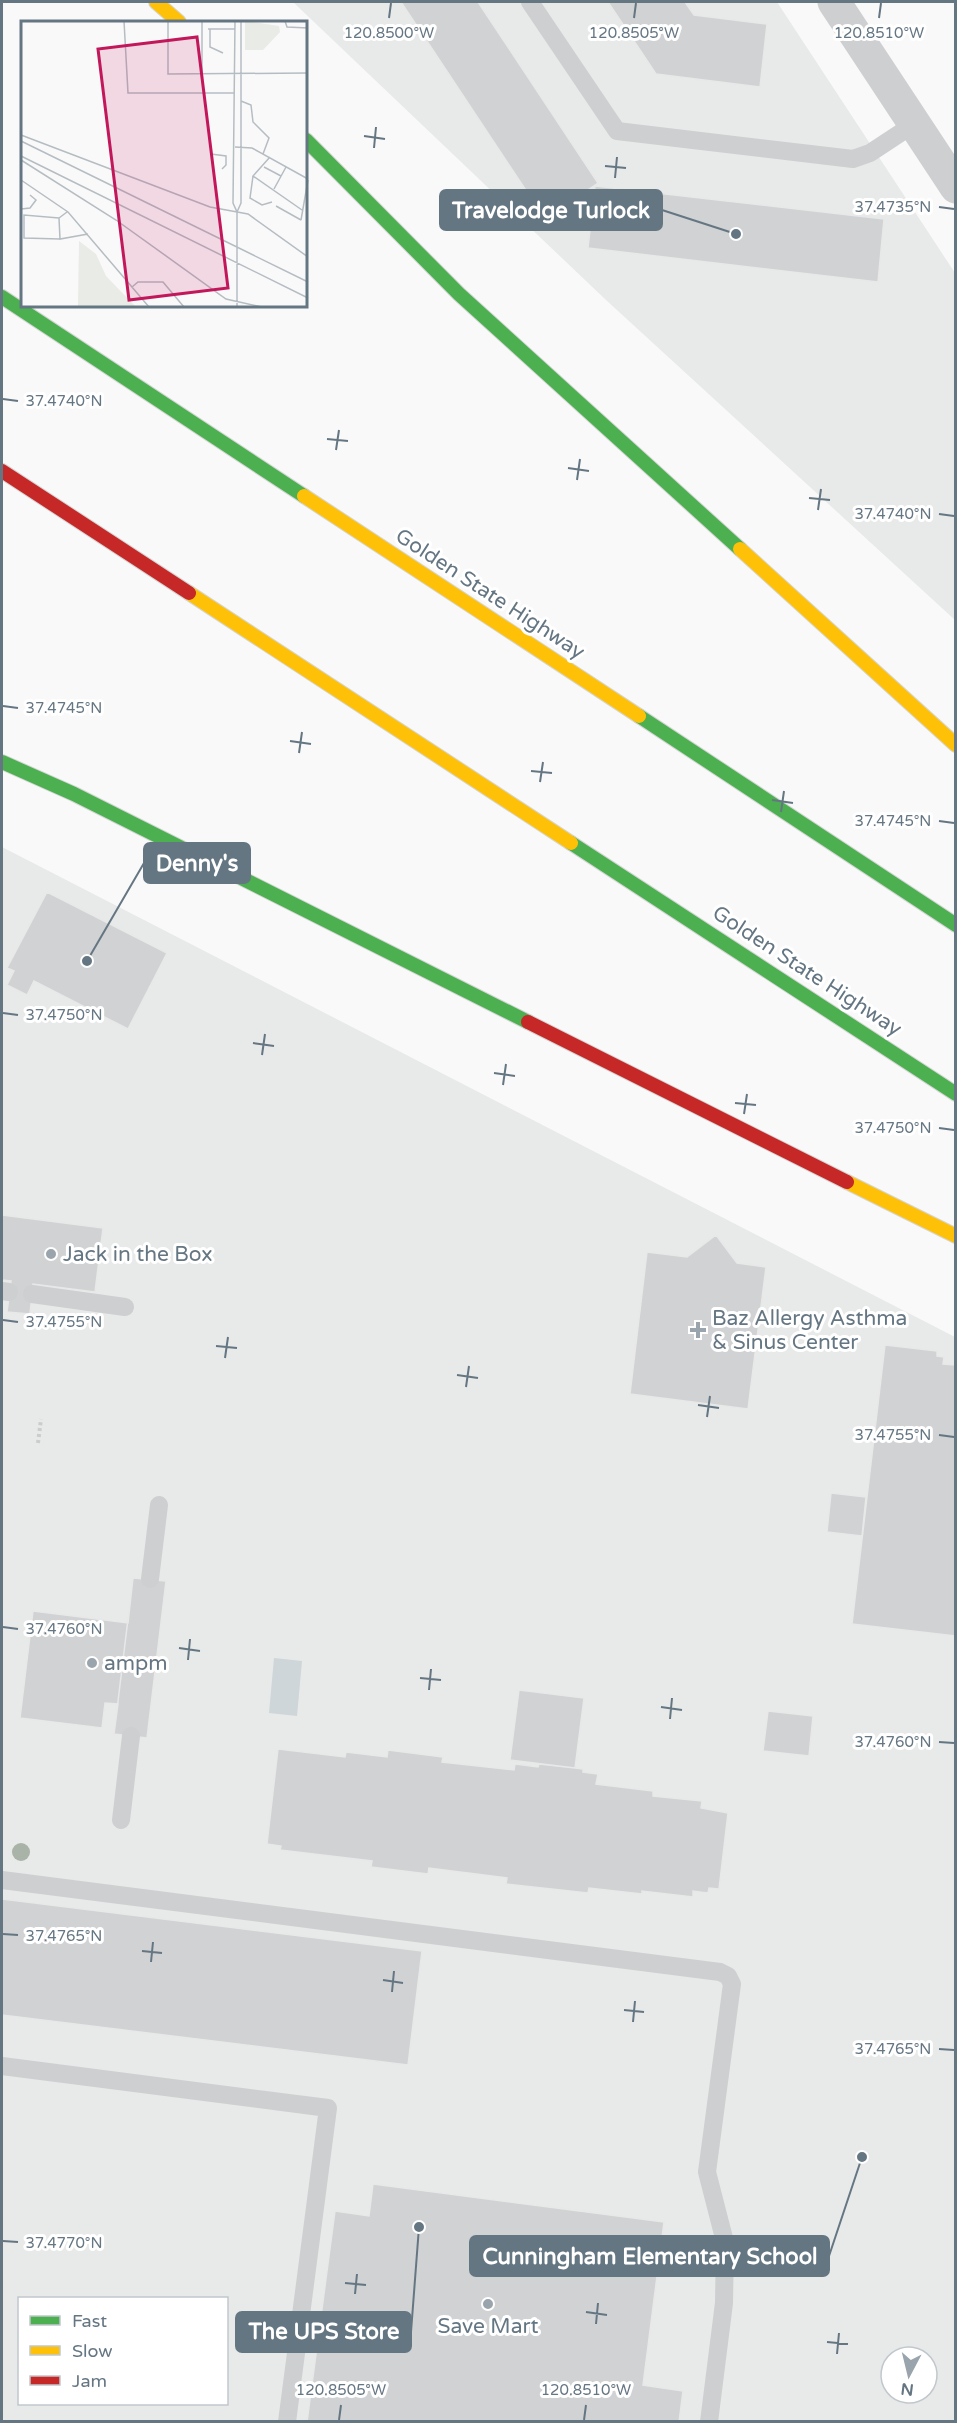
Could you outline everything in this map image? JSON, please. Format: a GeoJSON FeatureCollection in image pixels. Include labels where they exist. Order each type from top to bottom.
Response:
{"type":"FeatureCollection","features":[{"type":"Feature","properties":{"kind":"highway"},"geometry":{"type":"LineString","coordinates":[[156,2],[178,21]]}},
{"type":"Feature","properties":{"kind":"highway"},"geometry":{"type":"LineString","coordinates":[[308,142],[459,294],[956,745]]}},
{"type":"Feature","properties":{"kind":"highway","name":"Golden State Highway"},"geometry":{"type":"LineString","coordinates":[[2,297],[956,925]]}},
{"type":"Feature","properties":{"kind":"highway","name":"Golden State Highway"},"geometry":{"type":"LineString","coordinates":[[2,471],[956,1094]]}},
{"type":"Feature","properties":{"kind":"highway"},"geometry":{"type":"LineString","coordinates":[[2,762],[74,794],[956,1236]]}},
{"type":"Feature","properties":{"kind":"street"},"geometry":{"type":"LineString","coordinates":[[834,2],[956,187]]}},
{"type":"Feature","properties":{"kind":"lane"},"geometry":{"type":"LineString","coordinates":[[530,2],[617,131],[853,159],[870,153],[914,124]]}},
{"type":"Feature","properties":{"kind":"lane"},"geometry":{"type":"LineString","coordinates":[[32,1294],[126,1307]]}},
{"type":"Feature","properties":{"kind":"lane"},"geometry":{"type":"LineString","coordinates":[[150,1579],[159,1505]]}},
{"type":"Feature","properties":{"kind":"lane"},"geometry":{"type":"LineString","coordinates":[[121,1820],[131,1736]]}},
{"type":"Feature","properties":{"kind":"lane"},"geometry":{"type":"LineString","coordinates":[[2,1880],[720,1972],[728,1976],[732,1984],[707,2172],[724,2242],[724,2303],[709,2421]]}},
{"type":"Feature","properties":{"kind":"lane"},"geometry":{"type":"LineString","coordinates":[[2,2066],[328,2108],[287,2421]]}},
{"type":"Feature","properties":{"kind":"path"},"geometry":{"type":"LineString","coordinates":[[38,1443],[41,1419]]}},
{"type":"Feature","properties":{"kind":"shaded area"},"geometry":{"type":"Polygon","coordinates":[[[293,2],[777,2],[955,273],[955,620],[606,300],[293,2]]]}},
{"type":"Feature","properties":{"kind":"shaded area"},"geometry":{"type":"Polygon","coordinates":[[[2,847],[955,1337],[955,2421],[2,2421],[2,847]]]}},
{"type":"Feature","properties":{"kind":"shaded area"},"geometry":{"type":"Polygon","coordinates":[[[274,1658],[302,1661],[297,1716],[269,1713],[274,1658]]]}},
{"type":"Feature","properties":{"kind":"building"},"geometry":{"type":"Polygon","coordinates":[[[401,2],[478,2],[598,183],[545,219],[401,2]]]}},
{"type":"Feature","properties":{"kind":"building"},"geometry":{"type":"Polygon","coordinates":[[[608,2],[685,2],[694,15],[767,24],[760,87],[656,74],[608,2]]]}},
{"type":"Feature","properties":{"kind":"building"},"geometry":{"type":"Polygon","coordinates":[[[595,186],[884,219],[878,282],[588,248],[595,186]]]}},
{"type":"Feature","properties":{"kind":"building"},"geometry":{"type":"Polygon","coordinates":[[[47,892],[167,953],[128,1029],[34,981],[27,995],[7,985],[14,971],[7,968],[47,892]]]}},
{"type":"Feature","properties":{"kind":"building","name":"Jack in the Box"},"geometry":{"type":"Polygon","coordinates":[[[2,1215],[103,1228],[95,1292],[33,1284],[30,1314],[7,1312],[11,1281],[2,1280],[2,1215]]]}},
{"type":"Feature","properties":{"kind":"building","name":"Baz Allergy Asthma & Sinus Center"},"geometry":{"type":"Polygon","coordinates":[[[716,1235],[737,1263],[766,1267],[748,1409],[630,1394],[647,1252],[687,1257],[716,1235]]]}},
{"type":"Feature","properties":{"kind":"building"},"geometry":{"type":"Polygon","coordinates":[[[885,1345],[937,1351],[937,1356],[944,1357],[943,1364],[956,1365],[956,1636],[852,1624],[885,1345]]]}},
{"type":"Feature","properties":{"kind":"building"},"geometry":{"type":"Polygon","coordinates":[[[831,1493],[866,1497],[862,1536],[827,1532],[831,1493]]]}},
{"type":"Feature","properties":{"kind":"building","name":"ampm"},"geometry":{"type":"Polygon","coordinates":[[[133,1578],[166,1581],[147,1738],[114,1734],[118,1704],[105,1703],[102,1728],[20,1718],[33,1611],[128,1623],[133,1578]]]}},
{"type":"Feature","properties":{"kind":"building"},"geometry":{"type":"Polygon","coordinates":[[[133,1578],[166,1581],[147,1738],[114,1734],[133,1578]]]}},
{"type":"Feature","properties":{"kind":"building"},"geometry":{"type":"Polygon","coordinates":[[[519,1690],[584,1698],[575,1768],[510,1760],[519,1690]]]}},
{"type":"Feature","properties":{"kind":"building"},"geometry":{"type":"Polygon","coordinates":[[[768,1711],[813,1716],[809,1756],[763,1751],[768,1711]]]}},
{"type":"Feature","properties":{"kind":"building"},"geometry":{"type":"Polygon","coordinates":[[[278,1749],[345,1757],[346,1752],[387,1757],[388,1750],[443,1757],[442,1762],[514,1770],[515,1764],[575,1768],[583,1769],[583,1772],[598,1774],[596,1784],[653,1791],[653,1796],[702,1801],[701,1808],[728,1813],[719,1889],[709,1888],[708,1893],[693,1891],[693,1897],[589,1888],[588,1893],[506,1884],[507,1878],[429,1868],[428,1874],[371,1867],[372,1861],[280,1850],[281,1846],[267,1844],[278,1749]]]}},
{"type":"Feature","properties":{"kind":"building"},"geometry":{"type":"Polygon","coordinates":[[[2,1899],[422,1951],[408,2065],[2,2015],[2,1899]]]}},
{"type":"Feature","properties":{"kind":"building","name":"Save Mart"},"geometry":{"type":"Polygon","coordinates":[[[373,2184],[664,2222],[643,2385],[683,2391],[679,2422],[307,2422],[335,2211],[369,2216],[373,2184]]]}},
{"type":"Feature","properties":{"kind":"traffic: fast"},"geometry":{"type":"LineString","coordinates":[[308,142],[459,294],[740,549]]}},
{"type":"Feature","properties":{"kind":"traffic: fast"},"geometry":{"type":"LineString","coordinates":[[2,297],[304,496]]}},
{"type":"Feature","properties":{"kind":"traffic: fast"},"geometry":{"type":"LineString","coordinates":[[639,716],[956,925]]}},
{"type":"Feature","properties":{"kind":"traffic: fast"},"geometry":{"type":"LineString","coordinates":[[2,762],[74,794],[528,1022]]}},
{"type":"Feature","properties":{"kind":"traffic: fast"},"geometry":{"type":"LineString","coordinates":[[571,843],[956,1094]]}},
{"type":"Feature","properties":{"kind":"traffic: slow"},"geometry":{"type":"LineString","coordinates":[[156,2],[178,21]]}},
{"type":"Feature","properties":{"kind":"traffic: slow"},"geometry":{"type":"LineString","coordinates":[[304,496],[639,716]]}},
{"type":"Feature","properties":{"kind":"traffic: slow"},"geometry":{"type":"LineString","coordinates":[[740,549],[956,745]]}},
{"type":"Feature","properties":{"kind":"traffic: slow"},"geometry":{"type":"LineString","coordinates":[[189,593],[571,843]]}},
{"type":"Feature","properties":{"kind":"traffic: slow"},"geometry":{"type":"LineString","coordinates":[[847,1182],[956,1236]]}},
{"type":"Feature","properties":{"kind":"traffic: jam"},"geometry":{"type":"LineString","coordinates":[[2,471],[189,593]]}},
{"type":"Feature","properties":{"kind":"traffic: jam"},"geometry":{"type":"LineString","coordinates":[[528,1022],[847,1182]]}},
{"type":"Feature","properties":{"kind":"place","name":"Travelodge Turlock"},"geometry":{"type":"Point","coordinates":[736,234]}},
{"type":"Feature","properties":{"kind":"place","name":"Denny's"},"geometry":{"type":"Point","coordinates":[87,961]}},
{"type":"Feature","properties":{"kind":"place","name":"Jack in the Box"},"geometry":{"type":"Point","coordinates":[51,1254]}},
{"type":"Feature","properties":{"kind":"place","name":"Baz Allergy Asthma & Sinus Center"},"geometry":{"type":"Point","coordinates":[698,1330]}},
{"type":"Feature","properties":{"kind":"place","name":"ampm"},"geometry":{"type":"Point","coordinates":[92,1663]}},
{"type":"Feature","properties":{"kind":"place","name":"Cunningham Elementary School"},"geometry":{"type":"Point","coordinates":[862,2157]}},
{"type":"Feature","properties":{"kind":"place","name":"The UPS Store"},"geometry":{"type":"Point","coordinates":[419,2227]}},
{"type":"Feature","properties":{"kind":"place","name":"Save Mart"},"geometry":{"type":"Point","coordinates":[488,2304]}}]}
